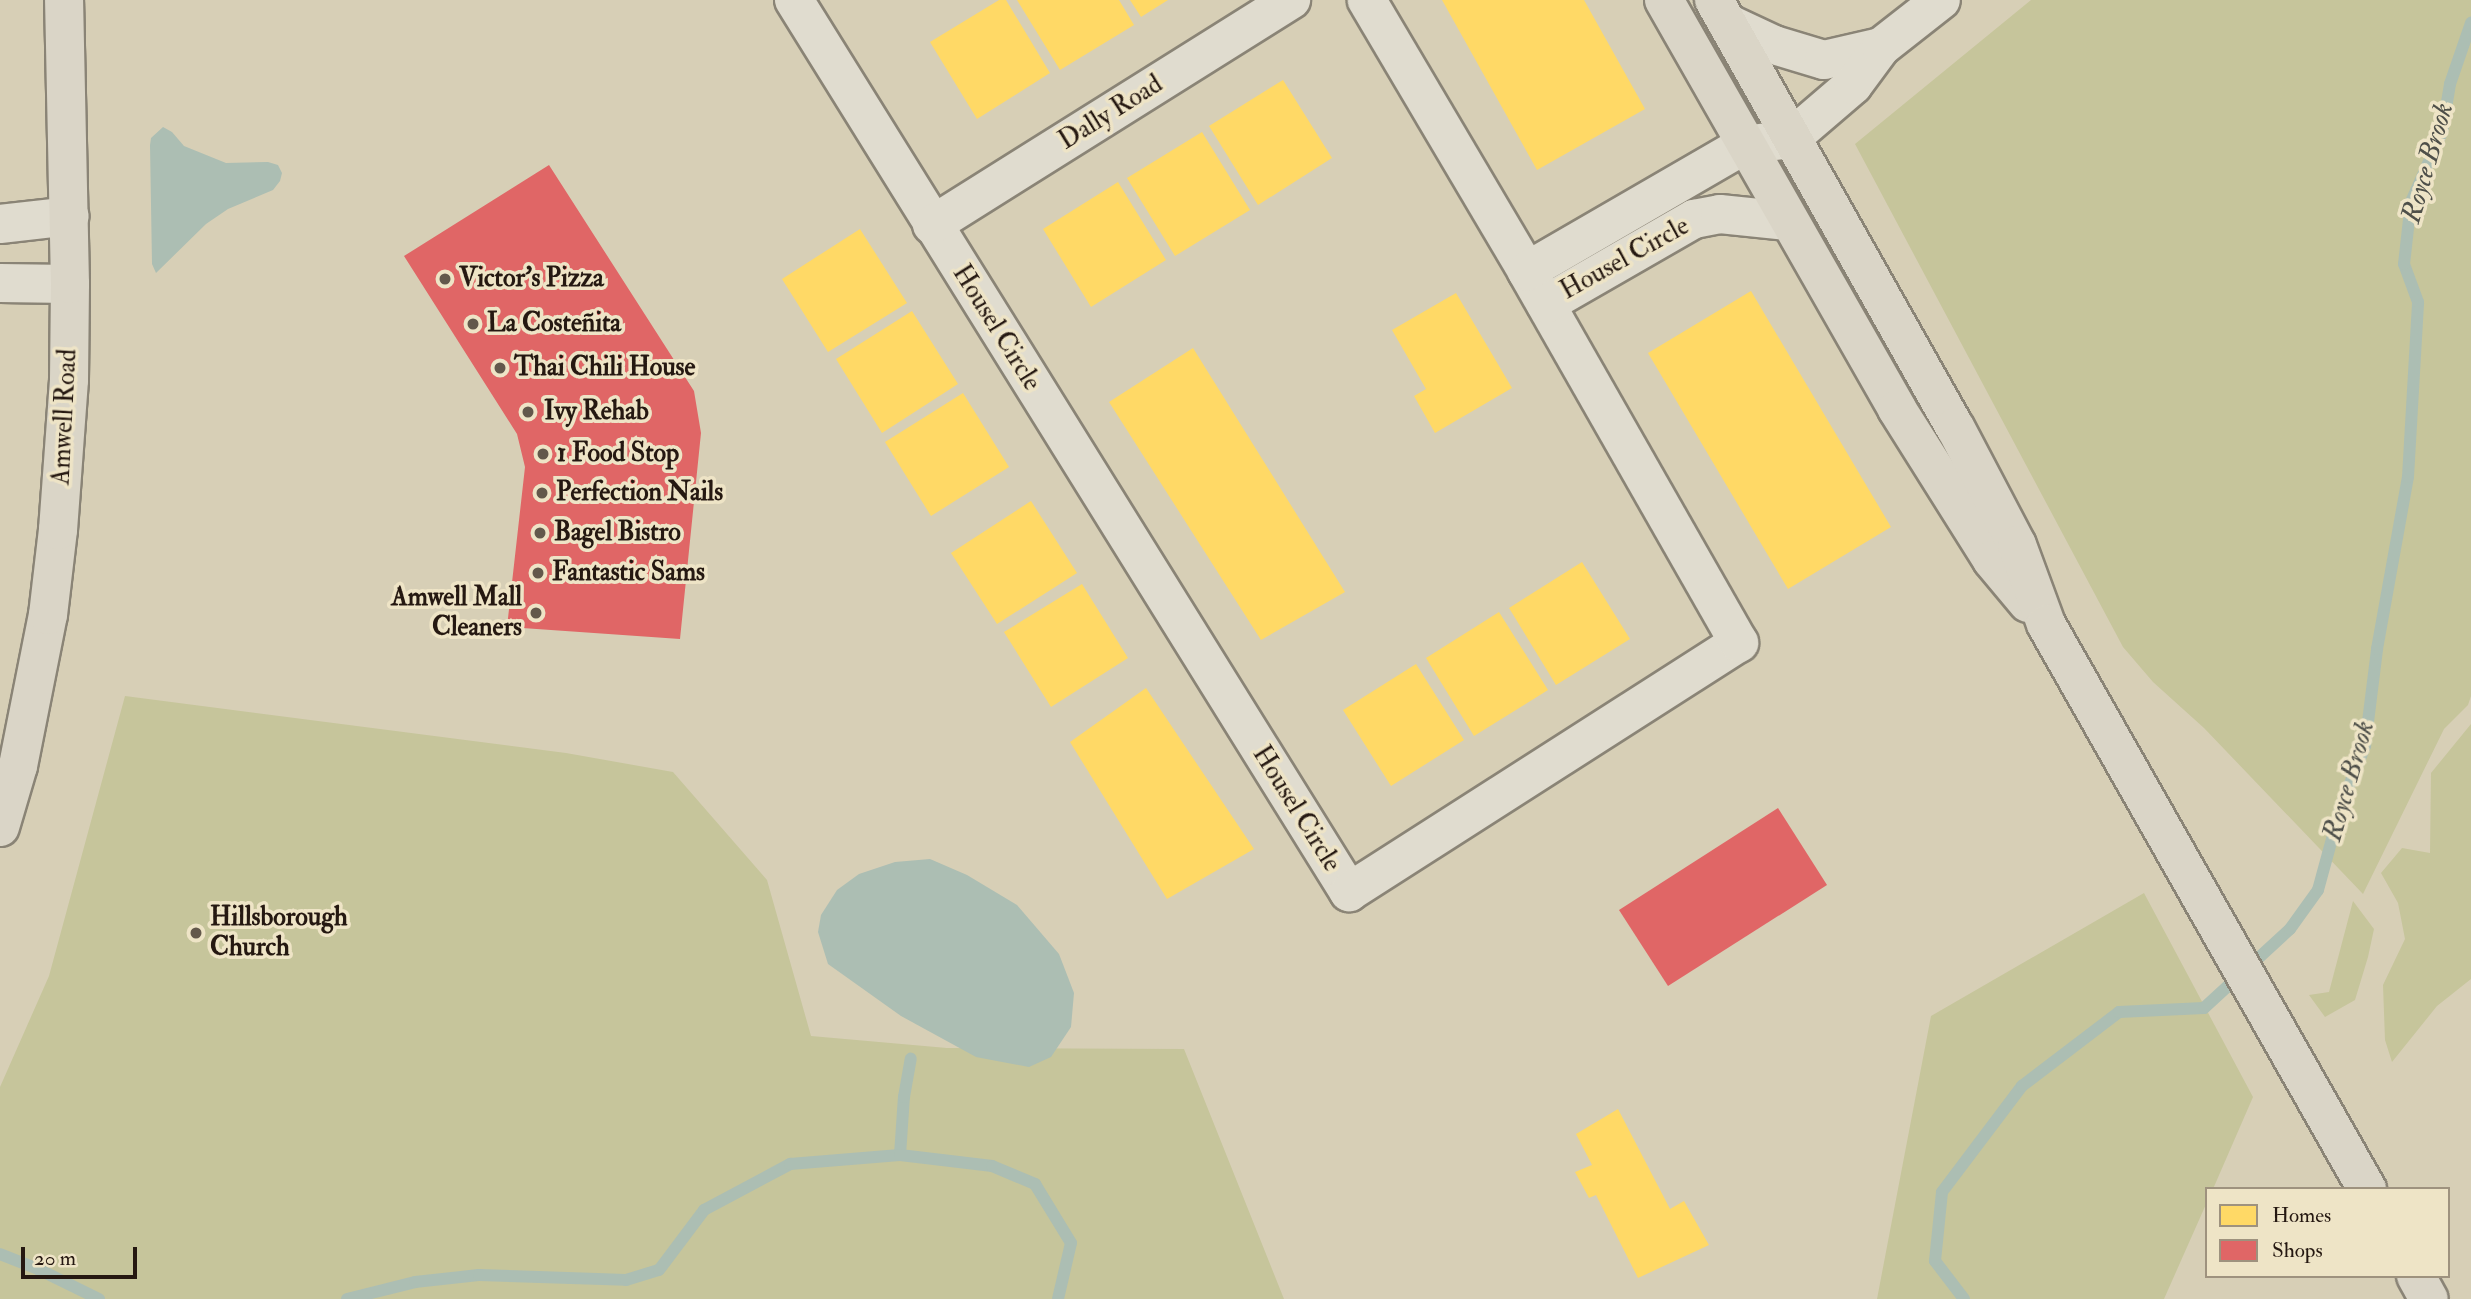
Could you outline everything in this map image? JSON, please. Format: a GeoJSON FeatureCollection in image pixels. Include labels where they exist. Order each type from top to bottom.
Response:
{"type":"FeatureCollection","features":[{"type":"Feature","properties":{"kind":"main road","name":"Amwell Road"},"geometry":{"type":"LineString","coordinates":[[0,827],[18,766],[49,603],[58,530],[68,394],[70,284],[64,0]]}},
{"type":"Feature","properties":{"kind":"main road"},"geometry":{"type":"LineString","coordinates":[[1664,0],[1744,145],[1897,409],[1992,560],[2046,624]]}},
{"type":"Feature","properties":{"kind":"main road"},"geometry":{"type":"LineString","coordinates":[[1721,12],[1790,139],[1962,439],[2017,545],[2046,624],[2366,1187]]}},
{"type":"Feature","properties":{"kind":"main road"},"geometry":{"type":"LineString","coordinates":[[2417,1278],[2429,1299]]}},
{"type":"Feature","properties":{"kind":"lane","name":"Housel Circle"},"geometry":{"type":"LineString","coordinates":[[794,0],[1349,892],[1739,643],[1527,271],[1367,0]]}},
{"type":"Feature","properties":{"kind":"lane","name":"Dally Road"},"geometry":{"type":"LineString","coordinates":[[932,225],[1291,0]]}},
{"type":"Feature","properties":{"kind":"lane"},"geometry":{"type":"LineString","coordinates":[[1744,145],[1790,139],[1853,85],[1881,47],[1941,0]]}},
{"type":"Feature","properties":{"kind":"lane"},"geometry":{"type":"LineString","coordinates":[[1721,12],[1774,45],[1824,60],[1881,47]]}},
{"type":"Feature","properties":{"kind":"lane","name":"Housel Circle"},"geometry":{"type":"LineString","coordinates":[[1527,271],[1744,145]]}},
{"type":"Feature","properties":{"kind":"lane","name":"Housel Circle"},"geometry":{"type":"LineString","coordinates":[[1546,304],[1694,219],[1720,214],[1788,221]]}},
{"type":"Feature","properties":{"kind":"lane"},"geometry":{"type":"LineString","coordinates":[[0,224],[70,216]]}},
{"type":"Feature","properties":{"kind":"lane"},"geometry":{"type":"LineString","coordinates":[[0,283],[70,284]]}},
{"type":"Feature","properties":{"kind":"green space"},"geometry":{"type":"Polygon","coordinates":[[[2031,0],[2471,0],[2471,696],[2468,705],[2444,729],[2363,894],[2204,728],[2153,682],[2123,647],[1855,144],[2031,0]]]}},
{"type":"Feature","properties":{"kind":"green space"},"geometry":{"type":"Polygon","coordinates":[[[125,696],[566,753],[673,772],[767,880],[811,1036],[947,1048],[1184,1049],[1284,1299],[0,1299],[0,1087],[49,976],[125,696]]]}},
{"type":"Feature","properties":{"kind":"green space"},"geometry":{"type":"Polygon","coordinates":[[[2471,724],[2471,979],[2437,1006],[2392,1062],[2385,1040],[2383,985],[2405,939],[2398,903],[2381,873],[2402,848],[2430,853],[2431,773],[2471,724]]]}},
{"type":"Feature","properties":{"kind":"green space"},"geometry":{"type":"Polygon","coordinates":[[[2144,893],[2253,1097],[2214,1187],[2205,1187],[2205,1207],[2164,1299],[1877,1299],[1931,1016],[2144,893]]]}},
{"type":"Feature","properties":{"kind":"green space"},"geometry":{"type":"Polygon","coordinates":[[[2353,901],[2374,929],[2368,957],[2355,1000],[2325,1017],[2309,995],[2329,992],[2353,901]]]}},
{"type":"Feature","properties":{"kind":"shaded area"},"geometry":{"type":"Polygon","coordinates":[[[163,127],[172,132],[184,146],[226,163],[268,162],[278,165],[282,173],[273,190],[228,209],[206,224],[156,273],[152,264],[150,145],[151,138],[163,127]]]}},
{"type":"Feature","properties":{"kind":"shaded area"},"geometry":{"type":"Polygon","coordinates":[[[930,859],[967,875],[1017,905],[1059,954],[1074,993],[1071,1027],[1051,1057],[1029,1067],[976,1057],[901,1016],[828,964],[818,932],[821,915],[837,890],[859,874],[895,862],[930,859]]]}},
{"type":"Feature","properties":{"kind":"building: Homes"},"geometry":{"type":"Polygon","coordinates":[[[999,0],[1006,0],[1050,73],[977,119],[930,42],[999,0]]]}},
{"type":"Feature","properties":{"kind":"building: Homes"},"geometry":{"type":"Polygon","coordinates":[[[1017,0],[1119,0],[1134,25],[1060,70],[1017,0]]]}},
{"type":"Feature","properties":{"kind":"building: Homes"},"geometry":{"type":"Polygon","coordinates":[[[1130,0],[1168,0],[1141,17],[1130,0]]]}},
{"type":"Feature","properties":{"kind":"building: Homes"},"geometry":{"type":"Polygon","coordinates":[[[1442,0],[1584,0],[1645,109],[1537,170],[1442,0]]]}},
{"type":"Feature","properties":{"kind":"building: Homes"},"geometry":{"type":"Polygon","coordinates":[[[1283,80],[1332,158],[1258,205],[1209,126],[1283,80]]]}},
{"type":"Feature","properties":{"kind":"building: Homes"},"geometry":{"type":"Polygon","coordinates":[[[1202,132],[1250,210],[1175,256],[1127,178],[1202,132]]]}},
{"type":"Feature","properties":{"kind":"building: Homes"},"geometry":{"type":"Polygon","coordinates":[[[1118,182],[1166,260],[1091,307],[1043,229],[1118,182]]]}},
{"type":"Feature","properties":{"kind":"building: Homes"},"geometry":{"type":"Polygon","coordinates":[[[860,229],[907,303],[828,352],[782,279],[860,229]]]}},
{"type":"Feature","properties":{"kind":"building: Homes"},"geometry":{"type":"Polygon","coordinates":[[[1751,291],[1891,527],[1788,589],[1648,353],[1751,291]]]}},
{"type":"Feature","properties":{"kind":"building: Homes"},"geometry":{"type":"Polygon","coordinates":[[[1456,293],[1512,388],[1435,433],[1414,396],[1426,389],[1392,330],[1456,293]]]}},
{"type":"Feature","properties":{"kind":"building: Homes"},"geometry":{"type":"Polygon","coordinates":[[[912,311],[958,384],[882,433],[836,359],[912,311]]]}},
{"type":"Feature","properties":{"kind":"building: Homes"},"geometry":{"type":"Polygon","coordinates":[[[1193,348],[1345,592],[1261,640],[1109,402],[1193,348]]]}},
{"type":"Feature","properties":{"kind":"building: Homes"},"geometry":{"type":"Polygon","coordinates":[[[963,393],[1009,467],[931,516],[885,442],[963,393]]]}},
{"type":"Feature","properties":{"kind":"building: Homes"},"geometry":{"type":"Polygon","coordinates":[[[1031,501],[1077,573],[997,624],[951,553],[1031,501]]]}},
{"type":"Feature","properties":{"kind":"building: Homes"},"geometry":{"type":"Polygon","coordinates":[[[1582,562],[1630,639],[1556,685],[1509,608],[1582,562]]]}},
{"type":"Feature","properties":{"kind":"building: Homes"},"geometry":{"type":"Polygon","coordinates":[[[1082,584],[1128,658],[1051,707],[1004,632],[1082,584]]]}},
{"type":"Feature","properties":{"kind":"building: Homes"},"geometry":{"type":"Polygon","coordinates":[[[1499,612],[1548,690],[1474,736],[1426,658],[1499,612]]]}},
{"type":"Feature","properties":{"kind":"building: Homes"},"geometry":{"type":"Polygon","coordinates":[[[1416,664],[1464,740],[1391,786],[1343,710],[1416,664]]]}},
{"type":"Feature","properties":{"kind":"building: Homes"},"geometry":{"type":"Polygon","coordinates":[[[1146,688],[1254,849],[1167,899],[1070,742],[1146,688]]]}},
{"type":"Feature","properties":{"kind":"building: Homes"},"geometry":{"type":"Polygon","coordinates":[[[1618,1109],[1670,1209],[1684,1201],[1709,1245],[1638,1278],[1596,1195],[1589,1198],[1575,1172],[1592,1165],[1576,1134],[1618,1109]]]}},
{"type":"Feature","properties":{"kind":"building: Shops"},"geometry":{"type":"Polygon","coordinates":[[[549,165],[694,391],[701,433],[680,639],[507,627],[525,467],[517,434],[404,256],[549,165]]]}},
{"type":"Feature","properties":{"kind":"building: Shops"},"geometry":{"type":"Polygon","coordinates":[[[1778,808],[1827,885],[1668,986],[1619,910],[1778,808]]]}},
{"type":"Feature","properties":{"kind":"waterway","name":"Royce Brook"},"geometry":{"type":"LineString","coordinates":[[1964,1299],[1935,1261],[1942,1192],[2022,1086],[2119,1012],[2204,1008],[2290,929],[2318,890],[2341,806],[2365,746],[2377,649],[2408,477],[2418,302],[2404,264],[2411,202],[2442,132],[2450,84],[2471,23]]}},
{"type":"Feature","properties":{"kind":"waterway"},"geometry":{"type":"LineString","coordinates":[[900,1155],[904,1097],[911,1059]]}},
{"type":"Feature","properties":{"kind":"waterway"},"geometry":{"type":"LineString","coordinates":[[347,1299],[415,1282],[479,1275],[626,1280],[659,1270],[704,1210],[790,1164],[900,1155],[992,1166],[1035,1184],[1071,1243],[1058,1299]]}},
{"type":"Feature","properties":{"kind":"waterway"},"geometry":{"type":"LineString","coordinates":[[0,1254],[99,1299]]}},
{"type":"Feature","properties":{"kind":"place","name":"Victor's Pizza"},"geometry":{"type":"Point","coordinates":[445,279]}},
{"type":"Feature","properties":{"kind":"place","name":"La Costeñita"},"geometry":{"type":"Point","coordinates":[473,324]}},
{"type":"Feature","properties":{"kind":"place","name":"Thai Chili House"},"geometry":{"type":"Point","coordinates":[500,368]}},
{"type":"Feature","properties":{"kind":"place","name":"Ivy Rehab"},"geometry":{"type":"Point","coordinates":[528,412]}},
{"type":"Feature","properties":{"kind":"place","name":"1 Food Stop"},"geometry":{"type":"Point","coordinates":[543,454]}},
{"type":"Feature","properties":{"kind":"place","name":"Perfection Nails"},"geometry":{"type":"Point","coordinates":[542,493]}},
{"type":"Feature","properties":{"kind":"place","name":"Bagel Bistro"},"geometry":{"type":"Point","coordinates":[540,533]}},
{"type":"Feature","properties":{"kind":"place","name":"Fantastic Sams"},"geometry":{"type":"Point","coordinates":[538,573]}},
{"type":"Feature","properties":{"kind":"place","name":"Amwell Mall Cleaners"},"geometry":{"type":"Point","coordinates":[536,613]}},
{"type":"Feature","properties":{"kind":"place","name":"Hillsborough Church"},"geometry":{"type":"Point","coordinates":[196,933]}}]}
